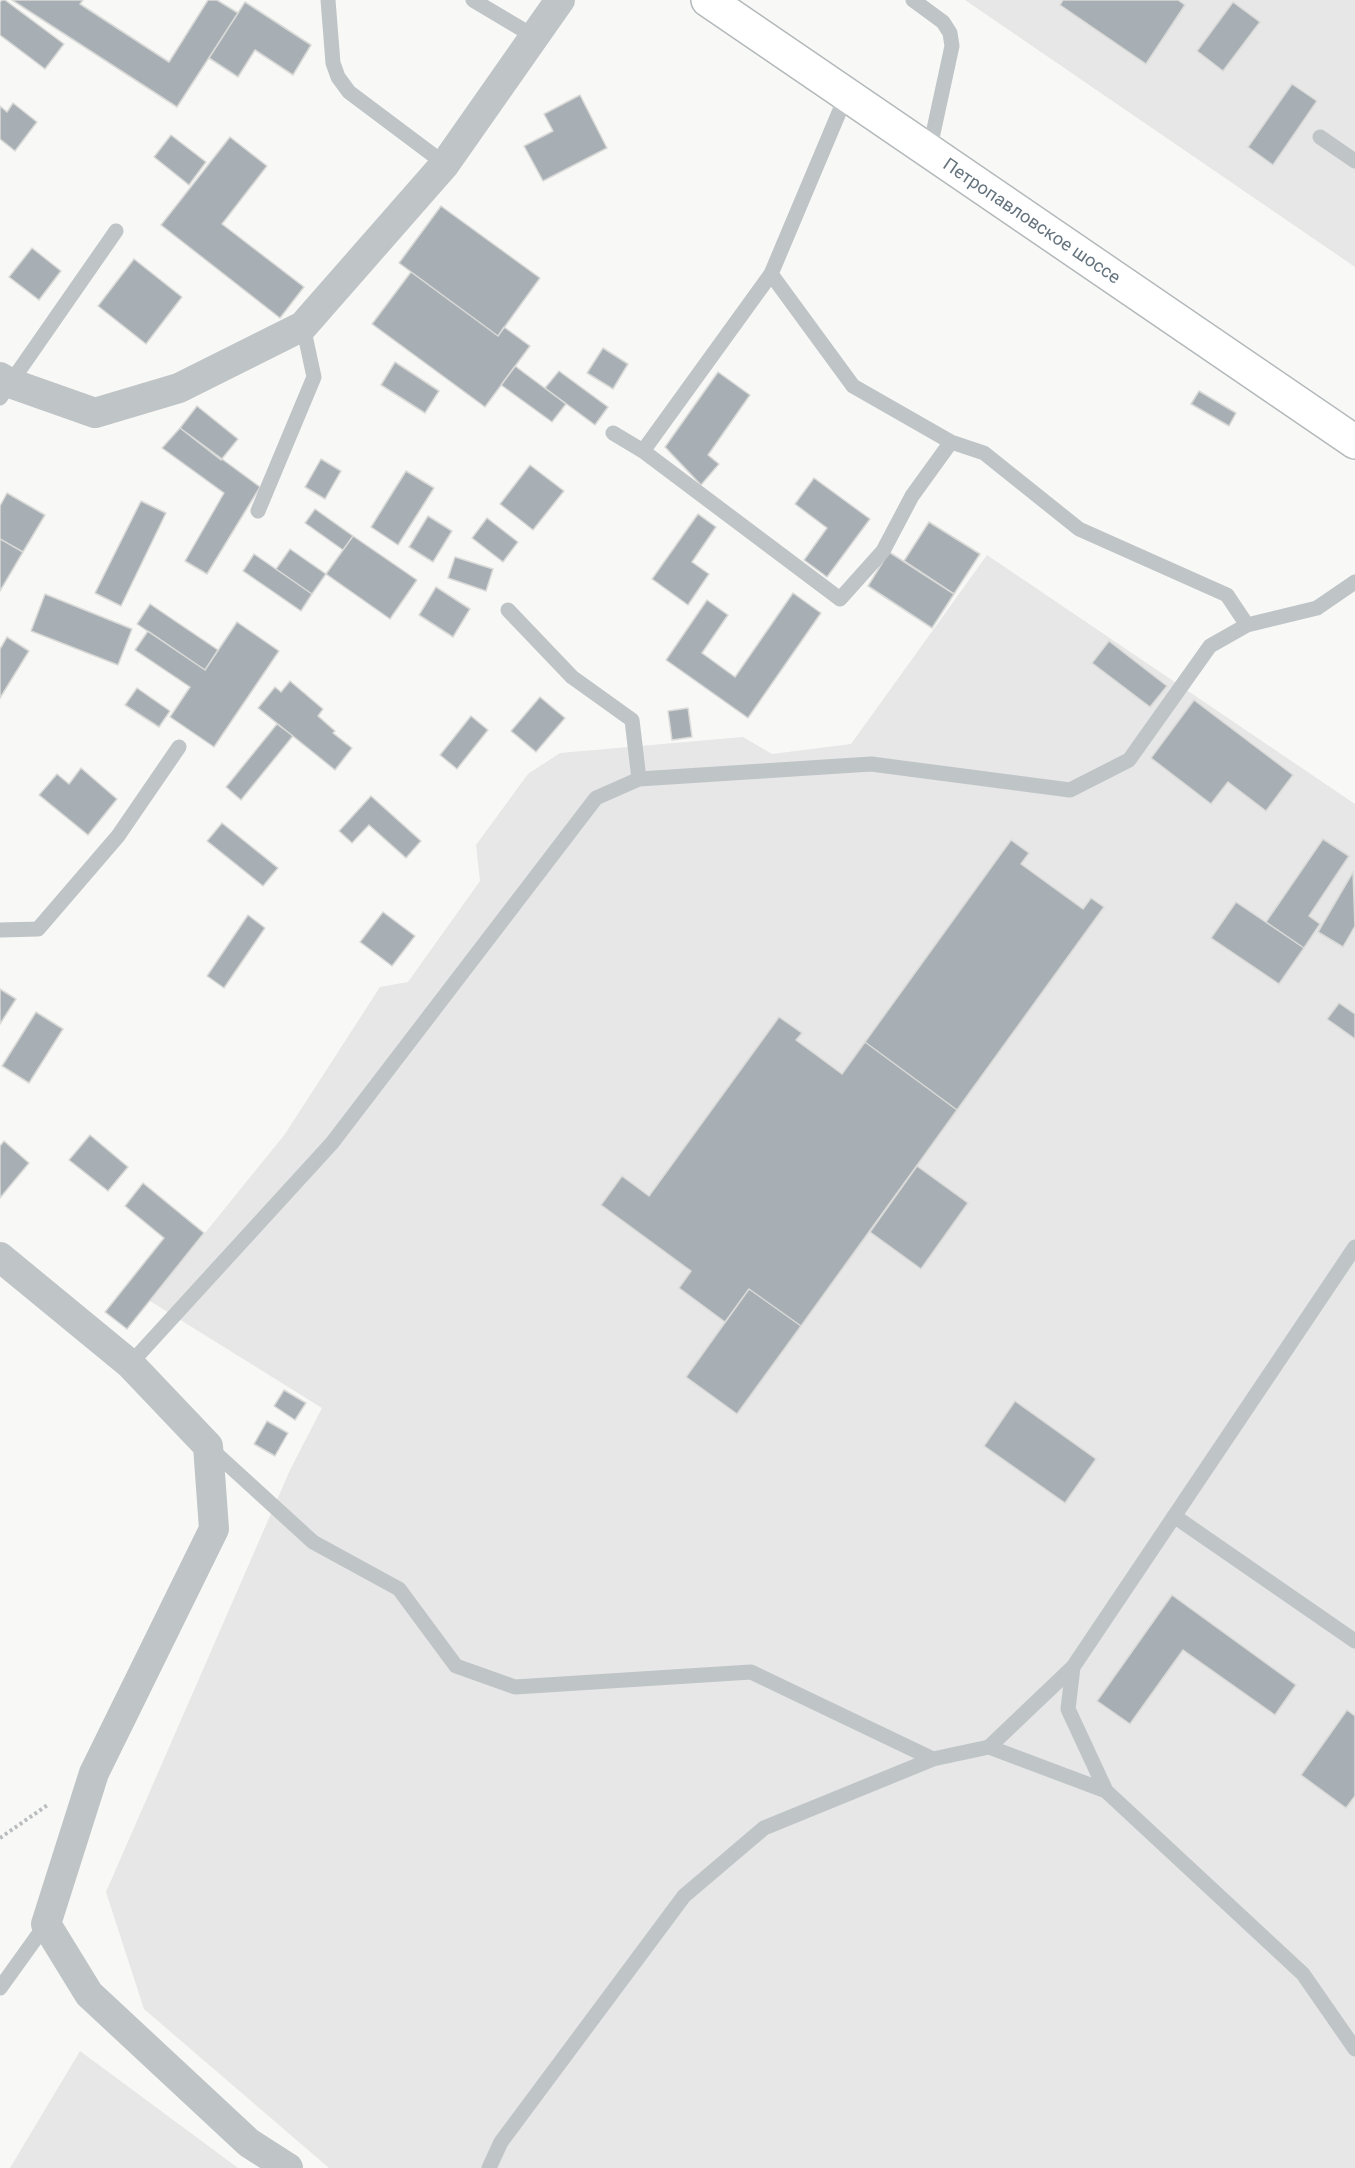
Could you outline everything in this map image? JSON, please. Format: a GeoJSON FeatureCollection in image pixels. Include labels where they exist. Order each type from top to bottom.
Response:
{"type":"FeatureCollection","features":[{"type":"Feature","properties":{"kind":"main road","name":"Петропавловское шоссе"},"geometry":{"type":"LineString","coordinates":[[708,0],[1355,442]]}},
{"type":"Feature","properties":{"kind":"street"},"geometry":{"type":"LineString","coordinates":[[3,386],[95,412],[179,388],[303,326],[445,164],[560,0]]}},
{"type":"Feature","properties":{"kind":"street"},"geometry":{"type":"LineString","coordinates":[[0,1257],[130,1364],[208,1446],[214,1529],[94,1773],[46,1924],[89,1994],[249,2143],[288,2168]]}},
{"type":"Feature","properties":{"kind":"lane"},"geometry":{"type":"LineString","coordinates":[[328,0],[333,63],[338,77],[349,92],[445,164]]}},
{"type":"Feature","properties":{"kind":"lane"},"geometry":{"type":"LineString","coordinates":[[473,0],[535,37]]}},
{"type":"Feature","properties":{"kind":"lane"},"geometry":{"type":"LineString","coordinates":[[913,0],[943,22],[950,33],[952,46],[929,152]]}},
{"type":"Feature","properties":{"kind":"lane"},"geometry":{"type":"LineString","coordinates":[[643,451],[771,274],[846,96]]}},
{"type":"Feature","properties":{"kind":"lane"},"geometry":{"type":"LineString","coordinates":[[1320,137],[1355,161]]}},
{"type":"Feature","properties":{"kind":"lane"},"geometry":{"type":"LineString","coordinates":[[3,386],[116,231]]}},
{"type":"Feature","properties":{"kind":"lane"},"geometry":{"type":"LineString","coordinates":[[771,274],[853,386],[951,442],[984,453],[1079,529],[1227,595],[1247,625]]}},
{"type":"Feature","properties":{"kind":"lane"},"geometry":{"type":"LineString","coordinates":[[258,511],[314,377],[303,326]]}},
{"type":"Feature","properties":{"kind":"lane"},"geometry":{"type":"LineString","coordinates":[[613,433],[643,451],[840,599],[883,551],[912,496],[951,442]]}},
{"type":"Feature","properties":{"kind":"lane"},"geometry":{"type":"LineString","coordinates":[[130,1364],[332,1143],[596,798],[639,779],[871,764],[1070,790],[1129,760],[1210,646],[1247,625],[1317,608],[1355,582]]}},
{"type":"Feature","properties":{"kind":"lane"},"geometry":{"type":"LineString","coordinates":[[508,610],[572,677],[632,720],[639,779]]}},
{"type":"Feature","properties":{"kind":"lane"},"geometry":{"type":"LineString","coordinates":[[0,930],[38,929],[118,836],[178,747]]}},
{"type":"Feature","properties":{"kind":"lane"},"geometry":{"type":"LineString","coordinates":[[489,2168],[501,2142],[684,1896],[764,1828],[933,1759],[989,1747],[1073,1667],[1355,1246]]}},
{"type":"Feature","properties":{"kind":"lane"},"geometry":{"type":"LineString","coordinates":[[208,1446],[313,1542],[399,1589],[456,1666],[514,1687],[751,1672],[933,1759]]}},
{"type":"Feature","properties":{"kind":"lane"},"geometry":{"type":"LineString","coordinates":[[1174,1516],[1355,1641]]}},
{"type":"Feature","properties":{"kind":"lane"},"geometry":{"type":"LineString","coordinates":[[1073,1667],[1068,1708],[1106,1791]]}},
{"type":"Feature","properties":{"kind":"lane"},"geometry":{"type":"LineString","coordinates":[[989,1747],[1106,1791],[1303,1974],[1355,2049]]}},
{"type":"Feature","properties":{"kind":"lane"},"geometry":{"type":"LineString","coordinates":[[0,1988],[46,1924]]}},
{"type":"Feature","properties":{"kind":"shaded area"},"geometry":{"type":"Polygon","coordinates":[[[965,0],[1355,0],[1355,267],[965,0]]]}},
{"type":"Feature","properties":{"kind":"shaded area"},"geometry":{"type":"Polygon","coordinates":[[[987,555],[1355,804],[1355,2168],[329,2168],[144,2009],[106,1892],[290,1470],[322,1408],[150,1301],[285,1134],[380,987],[408,982],[480,881],[476,845],[528,774],[560,753],[743,737],[772,754],[851,744],[987,555]]]}},
{"type":"Feature","properties":{"kind":"shaded area"},"geometry":{"type":"Polygon","coordinates":[[[80,2051],[238,2168],[10,2168],[80,2051]]]}},
{"type":"Feature","properties":{"kind":"building"},"geometry":{"type":"Polygon","coordinates":[[[2,0],[64,44],[45,69],[0,35],[0,2],[2,0]]]}},
{"type":"Feature","properties":{"kind":"building"},"geometry":{"type":"Polygon","coordinates":[[[12,0],[83,0],[80,4],[169,62],[208,0],[217,0],[238,13],[177,107],[12,0]]]}},
{"type":"Feature","properties":{"kind":"building"},"geometry":{"type":"Polygon","coordinates":[[[1063,0],[1178,0],[1185,5],[1146,64],[1060,5],[1063,0]]]}},
{"type":"Feature","properties":{"kind":"building"},"geometry":{"type":"Polygon","coordinates":[[[245,2],[311,45],[293,75],[255,50],[238,77],[209,58],[245,2]]]}},
{"type":"Feature","properties":{"kind":"building"},"geometry":{"type":"Polygon","coordinates":[[[1233,2],[1260,22],[1223,71],[1197,51],[1233,2]]]}},
{"type":"Feature","properties":{"kind":"building"},"geometry":{"type":"Polygon","coordinates":[[[1292,84],[1317,101],[1273,165],[1248,147],[1292,84]]]}},
{"type":"Feature","properties":{"kind":"building"},"geometry":{"type":"Polygon","coordinates":[[[580,95],[607,148],[543,181],[524,146],[553,131],[544,114],[580,95]]]}},
{"type":"Feature","properties":{"kind":"building"},"geometry":{"type":"Polygon","coordinates":[[[13,103],[37,122],[15,151],[0,139],[0,106],[7,112],[13,103]]]}},
{"type":"Feature","properties":{"kind":"building"},"geometry":{"type":"Polygon","coordinates":[[[171,135],[206,162],[189,185],[154,157],[171,135]]]}},
{"type":"Feature","properties":{"kind":"building"},"geometry":{"type":"Polygon","coordinates":[[[230,137],[267,166],[222,224],[304,287],[280,318],[161,225],[230,137]]]}},
{"type":"Feature","properties":{"kind":"building"},"geometry":{"type":"Polygon","coordinates":[[[441,206],[540,278],[498,336],[399,263],[441,206]]]}},
{"type":"Feature","properties":{"kind":"building"},"geometry":{"type":"Polygon","coordinates":[[[32,248],[61,271],[39,300],[9,277],[32,248]]]}},
{"type":"Feature","properties":{"kind":"building"},"geometry":{"type":"Polygon","coordinates":[[[134,259],[182,297],[146,344],[98,306],[134,259]]]}},
{"type":"Feature","properties":{"kind":"building"},"geometry":{"type":"Polygon","coordinates":[[[411,272],[498,336],[504,327],[530,346],[485,407],[372,324],[411,272]]]}},
{"type":"Feature","properties":{"kind":"building"},"geometry":{"type":"Polygon","coordinates":[[[603,348],[628,364],[613,389],[587,373],[603,348]]]}},
{"type":"Feature","properties":{"kind":"building"},"geometry":{"type":"Polygon","coordinates":[[[395,362],[439,391],[425,413],[381,385],[395,362]]]}},
{"type":"Feature","properties":{"kind":"building"},"geometry":{"type":"Polygon","coordinates":[[[515,366],[566,404],[552,422],[501,385],[515,366]]]}},
{"type":"Feature","properties":{"kind":"building"},"geometry":{"type":"Polygon","coordinates":[[[559,371],[608,407],[595,425],[545,388],[559,371]]]}},
{"type":"Feature","properties":{"kind":"building"},"geometry":{"type":"Polygon","coordinates":[[[718,372],[750,395],[708,455],[719,464],[701,485],[665,447],[718,372]]]}},
{"type":"Feature","properties":{"kind":"building"},"geometry":{"type":"Polygon","coordinates":[[[1199,391],[1236,413],[1229,426],[1191,404],[1199,391]]]}},
{"type":"Feature","properties":{"kind":"building"},"geometry":{"type":"Polygon","coordinates":[[[197,406],[238,439],[221,460],[180,428],[197,406]]]}},
{"type":"Feature","properties":{"kind":"building"},"geometry":{"type":"Polygon","coordinates":[[[180,428],[260,487],[207,574],[185,561],[224,493],[162,448],[180,428]]]}},
{"type":"Feature","properties":{"kind":"building"},"geometry":{"type":"Polygon","coordinates":[[[321,459],[341,471],[325,499],[305,487],[321,459]]]}},
{"type":"Feature","properties":{"kind":"building"},"geometry":{"type":"Polygon","coordinates":[[[530,465],[564,491],[533,530],[500,504],[530,465]]]}},
{"type":"Feature","properties":{"kind":"building"},"geometry":{"type":"Polygon","coordinates":[[[406,471],[434,488],[398,545],[371,527],[406,471]]]}},
{"type":"Feature","properties":{"kind":"building"},"geometry":{"type":"Polygon","coordinates":[[[814,478],[870,519],[827,577],[804,560],[827,528],[795,504],[814,478]]]}},
{"type":"Feature","properties":{"kind":"building"},"geometry":{"type":"Polygon","coordinates":[[[7,493],[45,515],[23,552],[0,539],[0,506],[7,493]]]}},
{"type":"Feature","properties":{"kind":"building"},"geometry":{"type":"Polygon","coordinates":[[[141,501],[166,513],[121,606],[95,593],[141,501]]]}},
{"type":"Feature","properties":{"kind":"building"},"geometry":{"type":"Polygon","coordinates":[[[315,509],[353,536],[343,550],[305,523],[315,509]]]}},
{"type":"Feature","properties":{"kind":"building"},"geometry":{"type":"Polygon","coordinates":[[[698,514],[716,527],[692,562],[709,574],[688,605],[652,579],[698,514]]]}},
{"type":"Feature","properties":{"kind":"building"},"geometry":{"type":"Polygon","coordinates":[[[428,516],[452,531],[433,562],[409,547],[428,516]]]}},
{"type":"Feature","properties":{"kind":"building"},"geometry":{"type":"Polygon","coordinates":[[[487,518],[518,542],[503,562],[472,538],[487,518]]]}},
{"type":"Feature","properties":{"kind":"building"},"geometry":{"type":"Polygon","coordinates":[[[929,522],[980,554],[954,594],[904,561],[929,522]]]}},
{"type":"Feature","properties":{"kind":"building"},"geometry":{"type":"Polygon","coordinates":[[[353,536],[417,580],[390,619],[326,574],[353,536]]]}},
{"type":"Feature","properties":{"kind":"building"},"geometry":{"type":"Polygon","coordinates":[[[0,539],[23,552],[0,591],[0,539]]]}},
{"type":"Feature","properties":{"kind":"building"},"geometry":{"type":"Polygon","coordinates":[[[290,549],[326,574],[312,594],[276,569],[290,549]]]}},
{"type":"Feature","properties":{"kind":"building"},"geometry":{"type":"Polygon","coordinates":[[[889,552],[954,594],[932,628],[868,586],[889,552]]]}},
{"type":"Feature","properties":{"kind":"building"},"geometry":{"type":"Polygon","coordinates":[[[254,554],[312,594],[301,611],[243,571],[254,554]]]}},
{"type":"Feature","properties":{"kind":"building"},"geometry":{"type":"Polygon","coordinates":[[[455,557],[493,569],[486,591],[448,578],[455,557]]]}},
{"type":"Feature","properties":{"kind":"building"},"geometry":{"type":"Polygon","coordinates":[[[436,587],[470,609],[453,637],[419,615],[436,587]]]}},
{"type":"Feature","properties":{"kind":"building"},"geometry":{"type":"Polygon","coordinates":[[[793,593],[821,613],[748,718],[666,660],[707,600],[728,615],[702,653],[735,677],[793,593]]]}},
{"type":"Feature","properties":{"kind":"building"},"geometry":{"type":"Polygon","coordinates":[[[45,594],[132,629],[118,665],[31,631],[45,594]]]}},
{"type":"Feature","properties":{"kind":"building"},"geometry":{"type":"Polygon","coordinates":[[[150,604],[218,650],[205,670],[137,624],[150,604]]]}},
{"type":"Feature","properties":{"kind":"building"},"geometry":{"type":"Polygon","coordinates":[[[237,622],[279,651],[214,747],[170,717],[190,687],[135,650],[148,631],[205,670],[237,622]]]}},
{"type":"Feature","properties":{"kind":"building"},"geometry":{"type":"Polygon","coordinates":[[[7,637],[29,651],[0,698],[0,649],[7,637]]]}},
{"type":"Feature","properties":{"kind":"building"},"geometry":{"type":"Polygon","coordinates":[[[1109,641],[1167,686],[1150,707],[1092,663],[1109,641]]]}},
{"type":"Feature","properties":{"kind":"building"},"geometry":{"type":"Polygon","coordinates":[[[290,681],[323,709],[318,716],[335,731],[333,733],[352,748],[335,770],[258,708],[275,687],[281,692],[290,681]]]}},
{"type":"Feature","properties":{"kind":"building"},"geometry":{"type":"Polygon","coordinates":[[[137,688],[170,711],[159,727],[125,705],[137,688]]]}},
{"type":"Feature","properties":{"kind":"building"},"geometry":{"type":"Polygon","coordinates":[[[540,697],[565,718],[536,752],[511,731],[540,697]]]}},
{"type":"Feature","properties":{"kind":"building"},"geometry":{"type":"Polygon","coordinates":[[[1194,700],[1293,775],[1266,811],[1228,782],[1211,804],[1151,758],[1194,700]]]}},
{"type":"Feature","properties":{"kind":"building"},"geometry":{"type":"Polygon","coordinates":[[[688,708],[692,737],[672,740],[668,711],[688,708]]]}},
{"type":"Feature","properties":{"kind":"building"},"geometry":{"type":"Polygon","coordinates":[[[471,716],[488,730],[457,769],[440,755],[471,716]]]}},
{"type":"Feature","properties":{"kind":"building"},"geometry":{"type":"Polygon","coordinates":[[[277,724],[293,736],[241,800],[226,787],[277,724]]]}},
{"type":"Feature","properties":{"kind":"building"},"geometry":{"type":"Polygon","coordinates":[[[81,768],[117,799],[88,835],[39,795],[57,774],[69,784],[81,768]]]}},
{"type":"Feature","properties":{"kind":"building"},"geometry":{"type":"Polygon","coordinates":[[[371,796],[421,841],[406,858],[369,825],[352,843],[339,831],[371,796]]]}},
{"type":"Feature","properties":{"kind":"building"},"geometry":{"type":"Polygon","coordinates":[[[222,823],[278,868],[263,886],[207,841],[222,823]]]}},
{"type":"Feature","properties":{"kind":"building"},"geometry":{"type":"Polygon","coordinates":[[[1323,839],[1349,856],[1309,916],[1320,924],[1304,948],[1266,922],[1323,839]]]}},
{"type":"Feature","properties":{"kind":"building"},"geometry":{"type":"Polygon","coordinates":[[[1011,840],[1029,853],[1021,864],[1083,909],[1091,898],[1104,907],[957,1110],[865,1042],[1011,840]]]}},
{"type":"Feature","properties":{"kind":"building"},"geometry":{"type":"Polygon","coordinates":[[[1353,872],[1355,926],[1343,947],[1318,932],[1353,872]]]}},
{"type":"Feature","properties":{"kind":"building"},"geometry":{"type":"Polygon","coordinates":[[[1236,902],[1304,948],[1279,984],[1211,938],[1236,902]]]}},
{"type":"Feature","properties":{"kind":"building"},"geometry":{"type":"Polygon","coordinates":[[[383,912],[415,936],[392,966],[360,942],[383,912]]]}},
{"type":"Feature","properties":{"kind":"building"},"geometry":{"type":"Polygon","coordinates":[[[248,915],[265,928],[224,988],[207,976],[248,915]]]}},
{"type":"Feature","properties":{"kind":"building"},"geometry":{"type":"Polygon","coordinates":[[[0,989],[16,999],[0,1024],[0,989]]]}},
{"type":"Feature","properties":{"kind":"building"},"geometry":{"type":"Polygon","coordinates":[[[1339,1003],[1355,1014],[1355,1039],[1327,1019],[1339,1003]]]}},
{"type":"Feature","properties":{"kind":"building"},"geometry":{"type":"Polygon","coordinates":[[[36,1012],[63,1029],[29,1083],[2,1066],[36,1012]]]}},
{"type":"Feature","properties":{"kind":"building"},"geometry":{"type":"Polygon","coordinates":[[[779,1017],[802,1033],[796,1040],[842,1074],[865,1042],[957,1110],[801,1326],[749,1289],[725,1322],[679,1288],[691,1271],[601,1205],[622,1176],[649,1196],[779,1017]]]}},
{"type":"Feature","properties":{"kind":"building"},"geometry":{"type":"Polygon","coordinates":[[[90,1135],[128,1167],[108,1191],[69,1160],[90,1135]]]}},
{"type":"Feature","properties":{"kind":"building"},"geometry":{"type":"Polygon","coordinates":[[[4,1141],[29,1163],[0,1198],[0,1146],[4,1141]]]}},
{"type":"Feature","properties":{"kind":"building"},"geometry":{"type":"Polygon","coordinates":[[[917,1166],[968,1203],[921,1269],[870,1232],[917,1166]]]}},
{"type":"Feature","properties":{"kind":"building"},"geometry":{"type":"Polygon","coordinates":[[[143,1183],[204,1233],[127,1329],[105,1312],[164,1238],[125,1206],[143,1183]]]}},
{"type":"Feature","properties":{"kind":"building"},"geometry":{"type":"Polygon","coordinates":[[[749,1289],[801,1326],[737,1414],[686,1377],[749,1289]]]}},
{"type":"Feature","properties":{"kind":"building"},"geometry":{"type":"Polygon","coordinates":[[[284,1390],[306,1403],[295,1420],[274,1406],[284,1390]]]}},
{"type":"Feature","properties":{"kind":"building"},"geometry":{"type":"Polygon","coordinates":[[[1015,1401],[1096,1459],[1065,1503],[984,1446],[1015,1401]]]}},
{"type":"Feature","properties":{"kind":"building"},"geometry":{"type":"Polygon","coordinates":[[[267,1421],[288,1433],[275,1456],[254,1444],[267,1421]]]}},
{"type":"Feature","properties":{"kind":"building"},"geometry":{"type":"Polygon","coordinates":[[[1172,1595],[1296,1685],[1275,1715],[1183,1650],[1130,1724],[1097,1701],[1172,1595]]]}},
{"type":"Feature","properties":{"kind":"building"},"geometry":{"type":"Polygon","coordinates":[[[1347,1710],[1355,1716],[1355,1796],[1346,1808],[1301,1775],[1347,1710]]]}}]}
